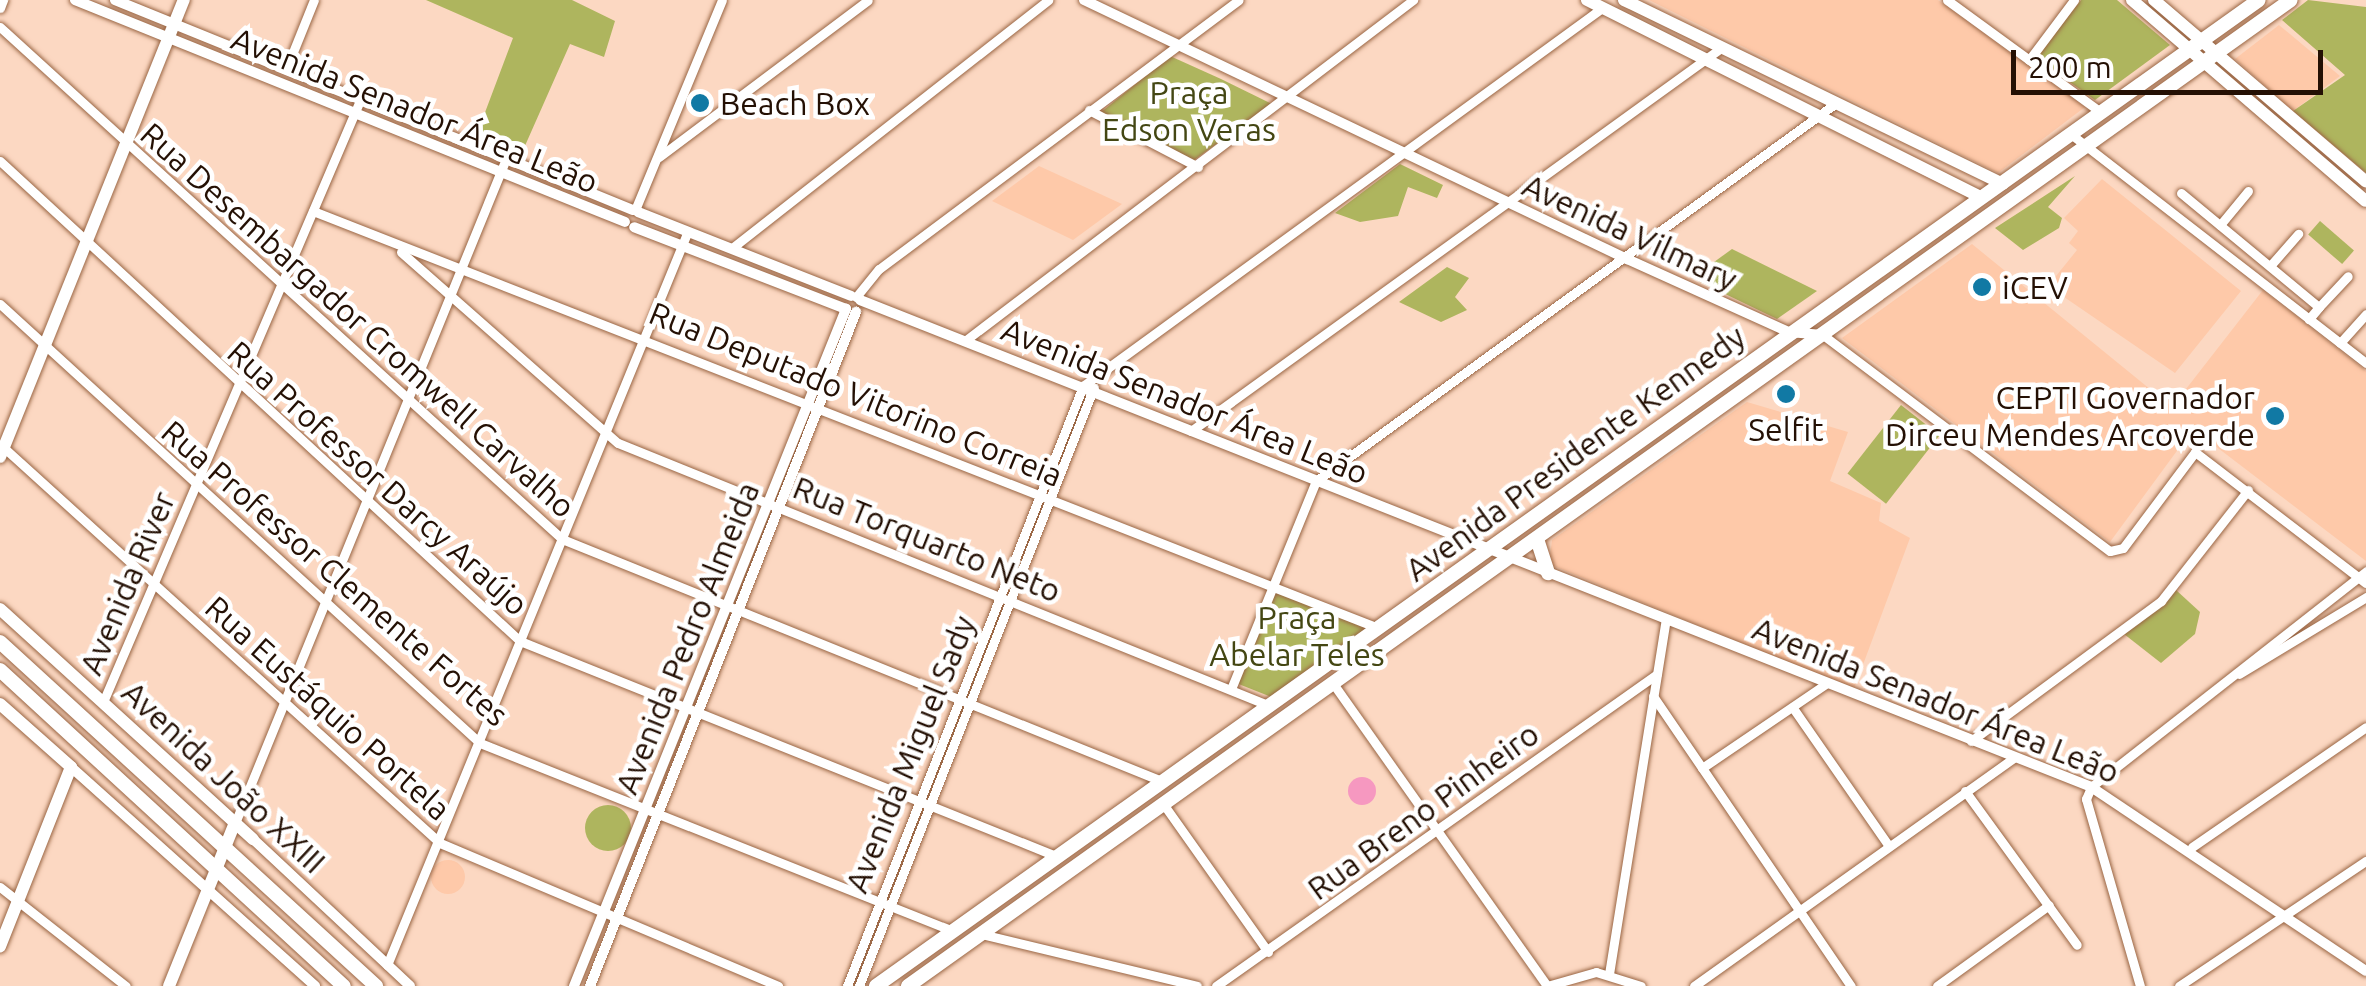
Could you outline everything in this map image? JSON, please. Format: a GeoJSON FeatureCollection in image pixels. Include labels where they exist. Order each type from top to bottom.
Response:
{"type":"FeatureCollection","features":[{"type":"Feature","properties":{"kind":"main road"},"geometry":{"type":"LineString","coordinates":[[1,450],[184,0]]}},
{"type":"Feature","properties":{"kind":"main road"},"geometry":{"type":"LineString","coordinates":[[1587,0],[1982,198]]}},
{"type":"Feature","properties":{"kind":"main road"},"geometry":{"type":"LineString","coordinates":[[1624,0],[2003,184]]}},
{"type":"Feature","properties":{"kind":"main road"},"geometry":{"type":"LineString","coordinates":[[2132,0],[2210,58],[2366,201]]}},
{"type":"Feature","properties":{"kind":"main road"},"geometry":{"type":"LineString","coordinates":[[2154,0],[2196,46]]}},
{"type":"Feature","properties":{"kind":"main road","name":"Avenida Presidente Kennedy"},"geometry":{"type":"LineString","coordinates":[[876,986],[1159,780],[1490,550],[1789,332],[2259,0]]}},
{"type":"Feature","properties":{"kind":"main road","name":"Avenida Presidente Kennedy"},"geometry":{"type":"LineString","coordinates":[[908,986],[2291,0]]}},
{"type":"Feature","properties":{"kind":"main road"},"geometry":{"type":"LineString","coordinates":[[2210,58],[2366,182]]}},
{"type":"Feature","properties":{"kind":"main road"},"geometry":{"type":"LineString","coordinates":[[1537,539],[1548,573]]}},
{"type":"Feature","properties":{"kind":"main road","name":"Avenida João XXIII"},"geometry":{"type":"LineString","coordinates":[[0,610],[253,839]]}},
{"type":"Feature","properties":{"kind":"main road","name":"Avenida João XXIII"},"geometry":{"type":"LineString","coordinates":[[0,642],[376,986]]}},
{"type":"Feature","properties":{"kind":"main road"},"geometry":{"type":"LineString","coordinates":[[0,670],[344,986]]}},
{"type":"Feature","properties":{"kind":"main road"},"geometry":{"type":"LineString","coordinates":[[0,704],[71,767],[0,946]]}},
{"type":"Feature","properties":{"kind":"main road"},"geometry":{"type":"LineString","coordinates":[[169,986],[235,823]]}},
{"type":"Feature","properties":{"kind":"street"},"geometry":{"type":"LineString","coordinates":[[0,8],[3,0]]}},
{"type":"Feature","properties":{"kind":"street","name":"Avenida Senador Área Leão"},"geometry":{"type":"LineString","coordinates":[[75,0],[500,174],[851,310]]}},
{"type":"Feature","properties":{"kind":"street","name":"Avenida Senador Área Leão"},"geometry":{"type":"LineString","coordinates":[[115,0],[287,67],[505,161],[1090,386],[1191,431],[2091,787],[2192,847],[2366,972]]}},
{"type":"Feature","properties":{"kind":"street"},"geometry":{"type":"LineString","coordinates":[[287,67],[314,0]]}},
{"type":"Feature","properties":{"kind":"street"},"geometry":{"type":"LineString","coordinates":[[629,224],[722,0]]}},
{"type":"Feature","properties":{"kind":"street"},"geometry":{"type":"LineString","coordinates":[[659,157],[868,0]]}},
{"type":"Feature","properties":{"kind":"street"},"geometry":{"type":"LineString","coordinates":[[732,248],[1048,0]]}},
{"type":"Feature","properties":{"kind":"street","name":"Avenida Vilmary"},"geometry":{"type":"LineString","coordinates":[[1084,0],[1627,260],[1789,332],[1823,336]]}},
{"type":"Feature","properties":{"kind":"street"},"geometry":{"type":"LineString","coordinates":[[856,298],[879,269],[1238,0]]}},
{"type":"Feature","properties":{"kind":"street"},"geometry":{"type":"LineString","coordinates":[[966,340],[1413,0]]}},
{"type":"Feature","properties":{"kind":"street"},"geometry":{"type":"LineString","coordinates":[[1948,0],[2102,113]]}},
{"type":"Feature","properties":{"kind":"street"},"geometry":{"type":"LineString","coordinates":[[2029,60],[2074,0]]}},
{"type":"Feature","properties":{"kind":"street"},"geometry":{"type":"LineString","coordinates":[[1090,386],[1398,153],[1602,8]]}},
{"type":"Feature","properties":{"kind":"street","name":"Rua Desembargador Cromwell Carvalho"},"geometry":{"type":"LineString","coordinates":[[0,27],[562,539],[961,696],[1159,780]]}},
{"type":"Feature","properties":{"kind":"street"},"geometry":{"type":"LineString","coordinates":[[1191,431],[1711,59],[1721,48]]}},
{"type":"Feature","properties":{"kind":"street","name":"Avenida River"},"geometry":{"type":"LineString","coordinates":[[103,702],[361,98]]}},
{"type":"Feature","properties":{"kind":"street"},"geometry":{"type":"LineString","coordinates":[[1231,688],[1316,481],[1627,260],[1836,103]]}},
{"type":"Feature","properties":{"kind":"street"},"geometry":{"type":"LineString","coordinates":[[1089,110],[1198,167]]}},
{"type":"Feature","properties":{"kind":"street"},"geometry":{"type":"LineString","coordinates":[[2072,135],[2091,145],[2366,363]]}},
{"type":"Feature","properties":{"kind":"street","name":"Rua Professor Darcy Araújo"},"geometry":{"type":"LineString","coordinates":[[0,161],[238,385],[520,641],[701,710],[1056,856]]}},
{"type":"Feature","properties":{"kind":"street"},"geometry":{"type":"LineString","coordinates":[[235,823],[368,505],[505,161]]}},
{"type":"Feature","properties":{"kind":"street"},"geometry":{"type":"LineString","coordinates":[[2220,225],[2248,191]]}},
{"type":"Feature","properties":{"kind":"street"},"geometry":{"type":"LineString","coordinates":[[2181,193],[2319,307]]}},
{"type":"Feature","properties":{"kind":"street","name":"Rua Deputado Vitorino Correia"},"geometry":{"type":"LineString","coordinates":[[313,211],[395,247],[647,338],[1378,628]]}},
{"type":"Feature","properties":{"kind":"street"},"geometry":{"type":"LineString","coordinates":[[387,965],[688,232]]}},
{"type":"Feature","properties":{"kind":"street"},"geometry":{"type":"LineString","coordinates":[[2270,266],[2298,234]]}},
{"type":"Feature","properties":{"kind":"street","name":"Rua Torquarto Neto"},"geometry":{"type":"LineString","coordinates":[[395,247],[450,301],[604,434],[1270,706]]}},
{"type":"Feature","properties":{"kind":"street"},"geometry":{"type":"LineString","coordinates":[[2309,318],[2348,276]]}},
{"type":"Feature","properties":{"kind":"street","name":"Avenida Pedro Almeida"},"geometry":{"type":"LineString","coordinates":[[590,986],[741,609],[856,298]]}},
{"type":"Feature","properties":{"kind":"street","name":"Rua Professor Clemente Fortes"},"geometry":{"type":"LineString","coordinates":[[0,304],[195,488],[480,743],[646,804],[953,931]]}},
{"type":"Feature","properties":{"kind":"street"},"geometry":{"type":"LineString","coordinates":[[2340,343],[2366,314]]}},
{"type":"Feature","properties":{"kind":"street"},"geometry":{"type":"LineString","coordinates":[[1823,336],[2107,550],[2122,548],[2190,455],[2203,454],[2363,577],[2091,787],[2086,799],[2140,986]]}},
{"type":"Feature","properties":{"kind":"street","name":"Avenida Miguel Sady"},"geometry":{"type":"LineString","coordinates":[[859,986],[892,904],[961,696],[1039,494],[1090,386]]}},
{"type":"Feature","properties":{"kind":"street","name":"Avenida Miguel Sady"},"geometry":{"type":"LineString","coordinates":[[848,986],[879,898],[972,701],[1052,500],[1090,386]]}},
{"type":"Feature","properties":{"kind":"street","name":"Rua Eustáquio Portela"},"geometry":{"type":"LineString","coordinates":[[1,450],[440,843],[618,914],[778,986]]}},
{"type":"Feature","properties":{"kind":"street"},"geometry":{"type":"LineString","coordinates":[[1972,740],[2161,601],[2248,490]]}},
{"type":"Feature","properties":{"kind":"street","name":"Avenida Pedro Almeida"},"geometry":{"type":"LineString","coordinates":[[574,986],[728,604],[776,506]]}},
{"type":"Feature","properties":{"kind":"street"},"geometry":{"type":"LineString","coordinates":[[2237,676],[2366,597]]}},
{"type":"Feature","properties":{"kind":"street"},"geometry":{"type":"LineString","coordinates":[[1609,974],[1666,620]]}},
{"type":"Feature","properties":{"kind":"street","name":"Rua Breno Pinheiro"},"geometry":{"type":"LineString","coordinates":[[1216,986],[1438,834],[1657,674]]}},
{"type":"Feature","properties":{"kind":"street"},"geometry":{"type":"LineString","coordinates":[[1332,682],[1547,986],[1609,974],[1641,986]]}},
{"type":"Feature","properties":{"kind":"street"},"geometry":{"type":"LineString","coordinates":[[1702,768],[1827,683]]}},
{"type":"Feature","properties":{"kind":"street"},"geometry":{"type":"LineString","coordinates":[[1653,696],[1852,986]]}},
{"type":"Feature","properties":{"kind":"street"},"geometry":{"type":"LineString","coordinates":[[1793,708],[1889,846]]}},
{"type":"Feature","properties":{"kind":"street"},"geometry":{"type":"LineString","coordinates":[[2192,847],[2366,728]]}},
{"type":"Feature","properties":{"kind":"street"},"geometry":{"type":"LineString","coordinates":[[1694,986],[2014,757]]}},
{"type":"Feature","properties":{"kind":"street"},"geometry":{"type":"LineString","coordinates":[[71,767],[315,986]]}},
{"type":"Feature","properties":{"kind":"street"},"geometry":{"type":"LineString","coordinates":[[1965,792],[2077,945]]}},
{"type":"Feature","properties":{"kind":"street"},"geometry":{"type":"LineString","coordinates":[[1164,805],[1268,952]]}},
{"type":"Feature","properties":{"kind":"street","name":"Avenida João XXIII"},"geometry":{"type":"LineString","coordinates":[[253,839],[410,986]]}},
{"type":"Feature","properties":{"kind":"street"},"geometry":{"type":"LineString","coordinates":[[2179,986],[2366,861]]}},
{"type":"Feature","properties":{"kind":"street"},"geometry":{"type":"LineString","coordinates":[[0,886],[20,895],[126,986]]}},
{"type":"Feature","properties":{"kind":"street"},"geometry":{"type":"LineString","coordinates":[[1937,986],[2048,905]]}},
{"type":"Feature","properties":{"kind":"street"},"geometry":{"type":"LineString","coordinates":[[981,934],[1197,986]]}},
{"type":"Feature","properties":{"kind":"shaded area"},"geometry":{"type":"Polygon","coordinates":[[[1649,0],[1938,0],[2085,107],[1998,173],[1649,0]]]}},
{"type":"Feature","properties":{"kind":"shaded area"},"geometry":{"type":"Polygon","coordinates":[[[2279,25],[2340,76],[2293,111],[2235,59],[2279,25]]]}},
{"type":"Feature","properties":{"kind":"shaded area"},"geometry":{"type":"Polygon","coordinates":[[[1039,166],[1122,204],[1073,240],[992,201],[1039,166]]]}},
{"type":"Feature","properties":{"kind":"shaded area"},"geometry":{"type":"Polygon","coordinates":[[[2102,179],[2241,291],[2175,373],[2048,286],[2077,250],[2069,243],[2078,231],[2064,218],[2102,179]]]}},
{"type":"Feature","properties":{"kind":"shaded area"},"geometry":{"type":"Polygon","coordinates":[[[1972,244],[2172,407],[2263,290],[2366,371],[2366,561],[2193,429],[2110,542],[1842,338],[1972,244]]]}},
{"type":"Feature","properties":{"kind":"shaded area"},"geometry":{"type":"Polygon","coordinates":[[[1747,402],[1848,432],[1830,481],[1881,503],[1879,521],[1910,538],[1854,689],[1549,564],[1552,540],[1747,402]]]}},
{"type":"Feature","properties":{"kind":"shaded area"},"geometry":{"type":"Polygon","coordinates":[[[1362,777],[1372,781],[1376,791],[1372,801],[1362,805],[1352,801],[1348,791],[1352,781],[1362,777]]]}},
{"type":"Feature","properties":{"kind":"shaded area"},"geometry":{"type":"Polygon","coordinates":[[[448,860],[460,865],[465,877],[460,889],[448,894],[436,889],[431,877],[436,865],[448,860]]]}},
{"type":"Feature","properties":{"kind":"green space"},"geometry":{"type":"Polygon","coordinates":[[[426,0],[572,0],[615,21],[604,57],[570,44],[524,148],[478,131],[513,38],[426,0]]]}},
{"type":"Feature","properties":{"kind":"green space"},"geometry":{"type":"Polygon","coordinates":[[[2081,0],[2117,0],[2170,45],[2095,100],[2036,58],[2081,0]]]}},
{"type":"Feature","properties":{"kind":"green space"},"geometry":{"type":"Polygon","coordinates":[[[2308,0],[2366,7],[2366,173],[2293,111],[2345,75],[2282,20],[2308,0]]]}},
{"type":"Feature","properties":{"kind":"green space","name":"Praça Edson Veras"},"geometry":{"type":"Polygon","coordinates":[[[1170,56],[1272,104],[1194,160],[1100,113],[1170,56]]]}},
{"type":"Feature","properties":{"kind":"green space"},"geometry":{"type":"Polygon","coordinates":[[[1400,164],[1443,185],[1437,198],[1408,187],[1398,216],[1360,222],[1335,213],[1400,164]]]}},
{"type":"Feature","properties":{"kind":"green space"},"geometry":{"type":"Polygon","coordinates":[[[2075,176],[2048,207],[2062,218],[2059,228],[2023,250],[1995,228],[2075,176]]]}},
{"type":"Feature","properties":{"kind":"green space"},"geometry":{"type":"Polygon","coordinates":[[[2320,221],[2354,251],[2342,264],[2308,235],[2320,221]]]}},
{"type":"Feature","properties":{"kind":"green space"},"geometry":{"type":"Polygon","coordinates":[[[1732,249],[1817,291],[1777,319],[1692,278],[1732,249]]]}},
{"type":"Feature","properties":{"kind":"green space"},"geometry":{"type":"Polygon","coordinates":[[[1447,267],[1469,278],[1455,297],[1467,310],[1441,322],[1399,302],[1447,267]]]}},
{"type":"Feature","properties":{"kind":"green space"},"geometry":{"type":"Polygon","coordinates":[[[1901,405],[1940,435],[1886,504],[1847,474],[1901,405]]]}},
{"type":"Feature","properties":{"kind":"green space","name":"Praça Abelar Teles"},"geometry":{"type":"Polygon","coordinates":[[[1273,586],[1378,628],[1274,698],[1236,683],[1273,586]]]}},
{"type":"Feature","properties":{"kind":"green space"},"geometry":{"type":"Polygon","coordinates":[[[2176,590],[2200,612],[2195,634],[2161,663],[2124,634],[2176,590]]]}},
{"type":"Feature","properties":{"kind":"green space"},"geometry":{"type":"Polygon","coordinates":[[[608,805],[624,812],[631,828],[624,844],[608,851],[592,844],[585,828],[592,812],[608,805]]]}},
{"type":"Feature","properties":{"kind":"place","name":"Beach Box"},"geometry":{"type":"Point","coordinates":[700,103]}},
{"type":"Feature","properties":{"kind":"place","name":"iCEV"},"geometry":{"type":"Point","coordinates":[1982,287]}},
{"type":"Feature","properties":{"kind":"place","name":"Selfit"},"geometry":{"type":"Point","coordinates":[1786,394]}},
{"type":"Feature","properties":{"kind":"place","name":"CEPTI Governador Dirceu Mendes Arcoverde"},"geometry":{"type":"Point","coordinates":[2275,416]}}]}
